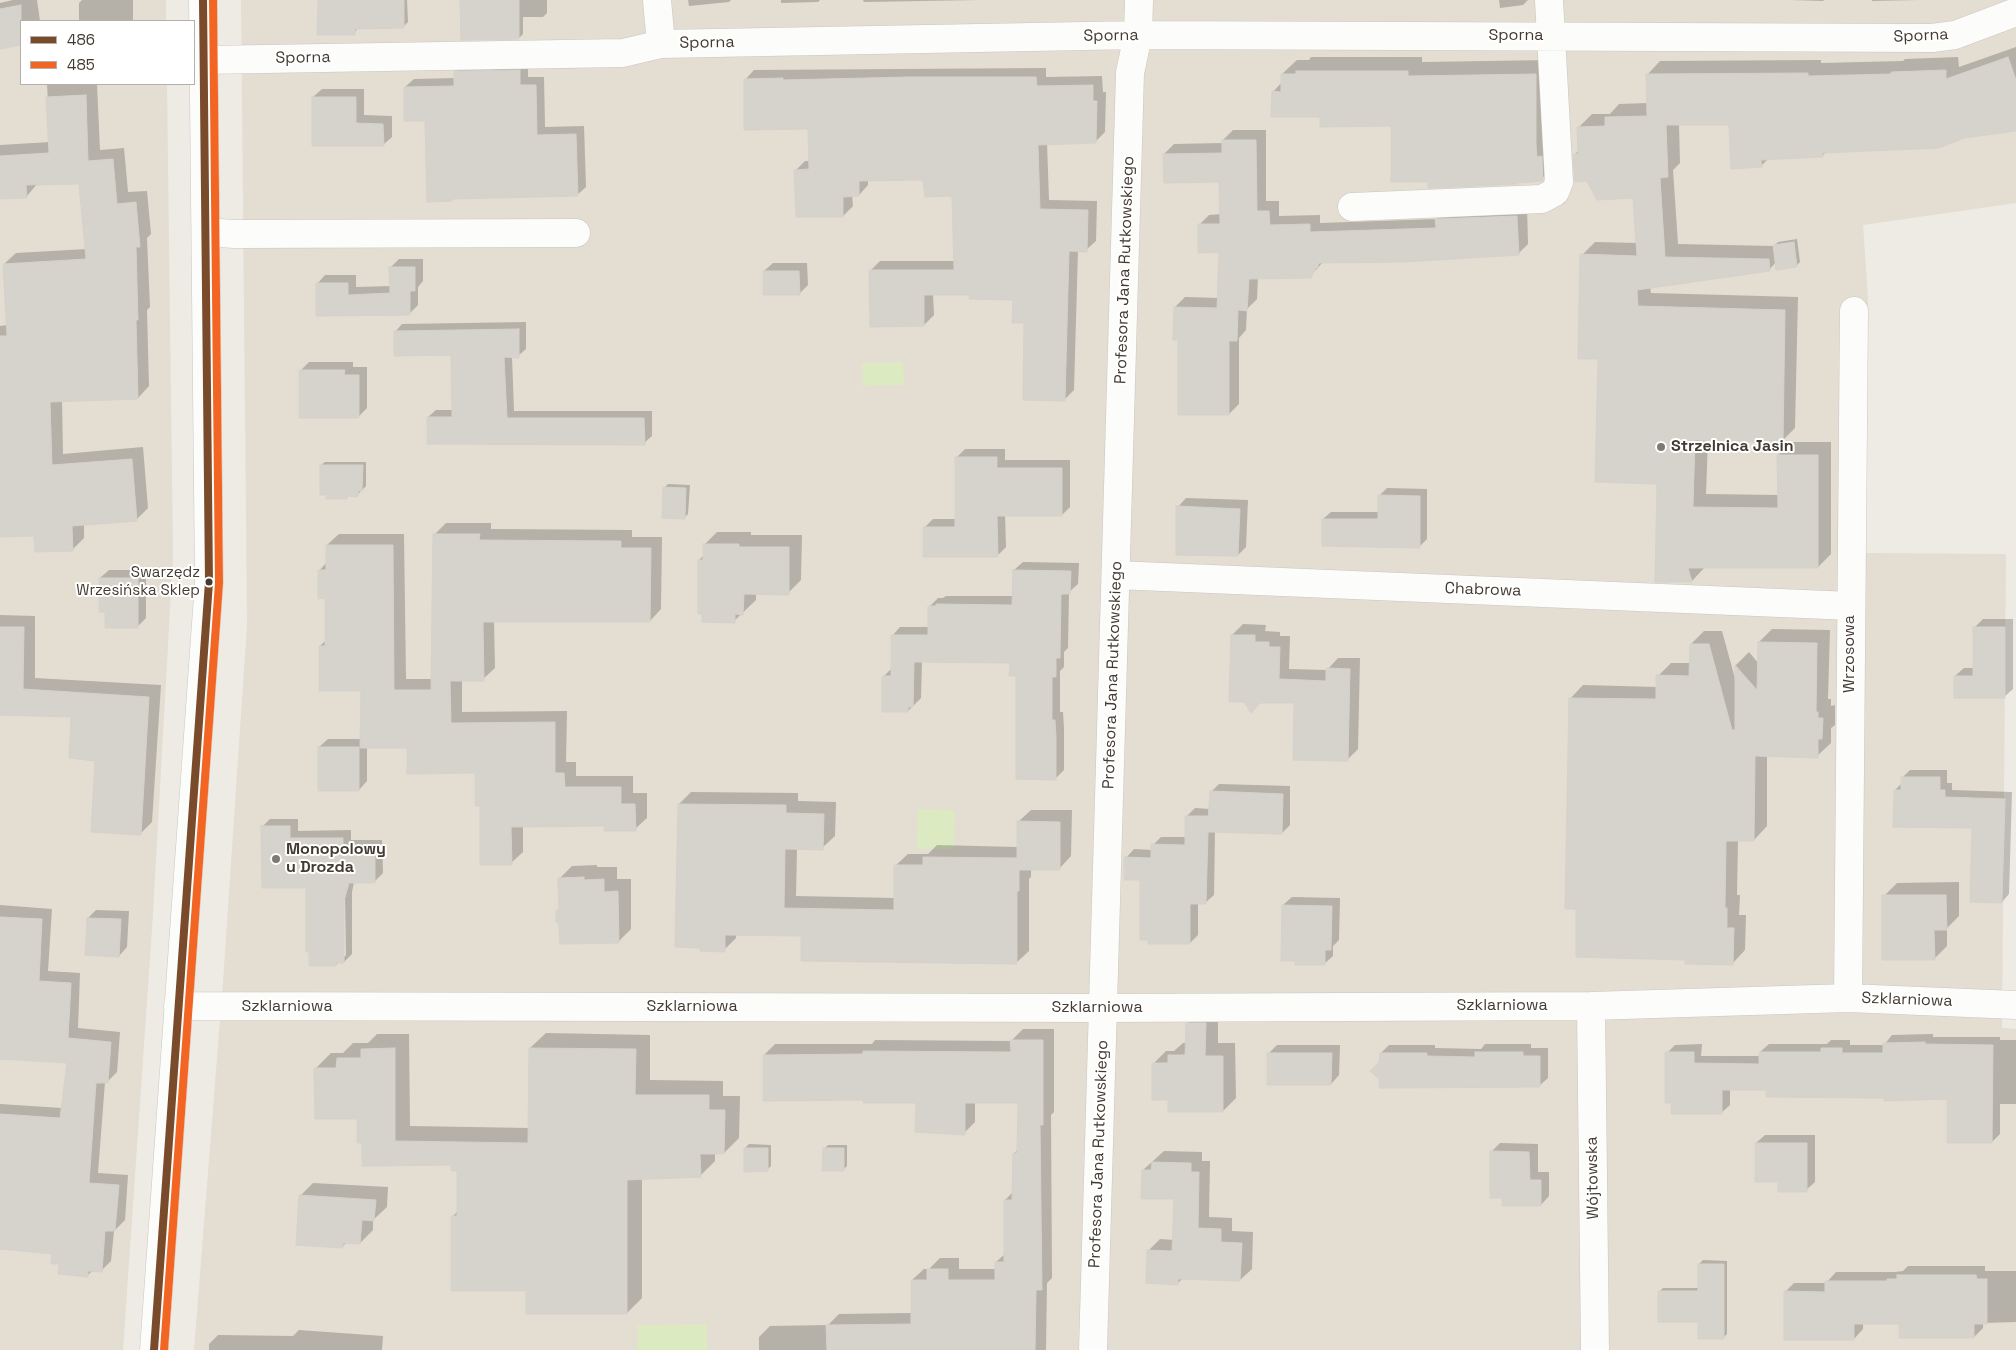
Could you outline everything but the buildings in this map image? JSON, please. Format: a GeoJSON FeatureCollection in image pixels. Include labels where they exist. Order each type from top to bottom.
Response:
{"type":"FeatureCollection","features":[{"type":"Feature","properties":{"kind":"street"},"geometry":{"type":"LineString","coordinates":[[154,1350],[210,569],[203,0]]}},
{"type":"Feature","properties":{"kind":"street"},"geometry":{"type":"LineString","coordinates":[[656,0],[661,44]]}},
{"type":"Feature","properties":{"kind":"street","name":"Profesora Jana Rutkowskiego"},"geometry":{"type":"LineString","coordinates":[[1093,1350],[1130,72],[1138,35],[1139,0]]}},
{"type":"Feature","properties":{"kind":"street"},"geometry":{"type":"LineString","coordinates":[[1352,207],[1542,198],[1554,192],[1559,182],[1549,0]]}},
{"type":"Feature","properties":{"kind":"street","name":"Sporna"},"geometry":{"type":"LineString","coordinates":[[204,60],[623,53],[661,44],[1138,35],[1932,38],[1955,35],[2016,12]]}},
{"type":"Feature","properties":{"kind":"street"},"geometry":{"type":"LineString","coordinates":[[206,232],[234,234],[576,233]]}},
{"type":"Feature","properties":{"kind":"street","name":"Wrzosowa"},"geometry":{"type":"LineString","coordinates":[[1848,998],[1854,311]]}},
{"type":"Feature","properties":{"kind":"street","name":"Chabrowa"},"geometry":{"type":"LineString","coordinates":[[1116,575],[1851,606]]}},
{"type":"Feature","properties":{"kind":"street","name":"Szklarniowa"},"geometry":{"type":"LineString","coordinates":[[178,1006],[1104,1008],[1591,1006],[1848,998],[2016,1005]]}},
{"type":"Feature","properties":{"kind":"street","name":"Wójtowska"},"geometry":{"type":"LineString","coordinates":[[1591,1006],[1595,1350]]}},
{"type":"Feature","properties":{"kind":"shaded area"},"geometry":{"type":"Polygon","coordinates":[[[0,0],[166,0],[166,20],[20,20],[20,85],[167,85],[173,556],[153,914],[123,1350],[0,1350],[0,0]]]}},
{"type":"Feature","properties":{"kind":"shaded area"},"geometry":{"type":"Polygon","coordinates":[[[241,0],[2016,0],[2016,203],[1863,225],[1868,298],[1865,553],[2006,554],[2002,1028],[2016,1029],[2016,1350],[194,1350],[223,982],[247,625],[241,0]]]}},
{"type":"Feature","properties":{"kind":"green space"},"geometry":{"type":"Polygon","coordinates":[[[903,362],[904,385],[863,386],[862,363],[903,362]]]}},
{"type":"Feature","properties":{"kind":"green space"},"geometry":{"type":"Polygon","coordinates":[[[918,809],[955,810],[954,849],[917,849],[918,809]]]}},
{"type":"Feature","properties":{"kind":"green space"},"geometry":{"type":"Polygon","coordinates":[[[707,1324],[707,1350],[638,1350],[638,1325],[707,1324]]]}},
{"type":"Feature","properties":{"kind":"transit line","name":"486"},"geometry":{"type":"LineString","coordinates":[[154,1350],[209,582],[203,0]]}},
{"type":"Feature","properties":{"kind":"transit line","name":"485"},"geometry":{"type":"LineString","coordinates":[[164,1350],[219,583],[213,0]]}},
{"type":"Feature","properties":{"kind":"place","name":"Strzelnica Jasin"},"geometry":{"type":"Point","coordinates":[1661,447]}},
{"type":"Feature","properties":{"kind":"place","name":"Swarzędz Wrzesińska Sklep"},"geometry":{"type":"Point","coordinates":[209,582]}},
{"type":"Feature","properties":{"kind":"place","name":"Monopolowy u Drozda"},"geometry":{"type":"Point","coordinates":[276,859]}}]}
